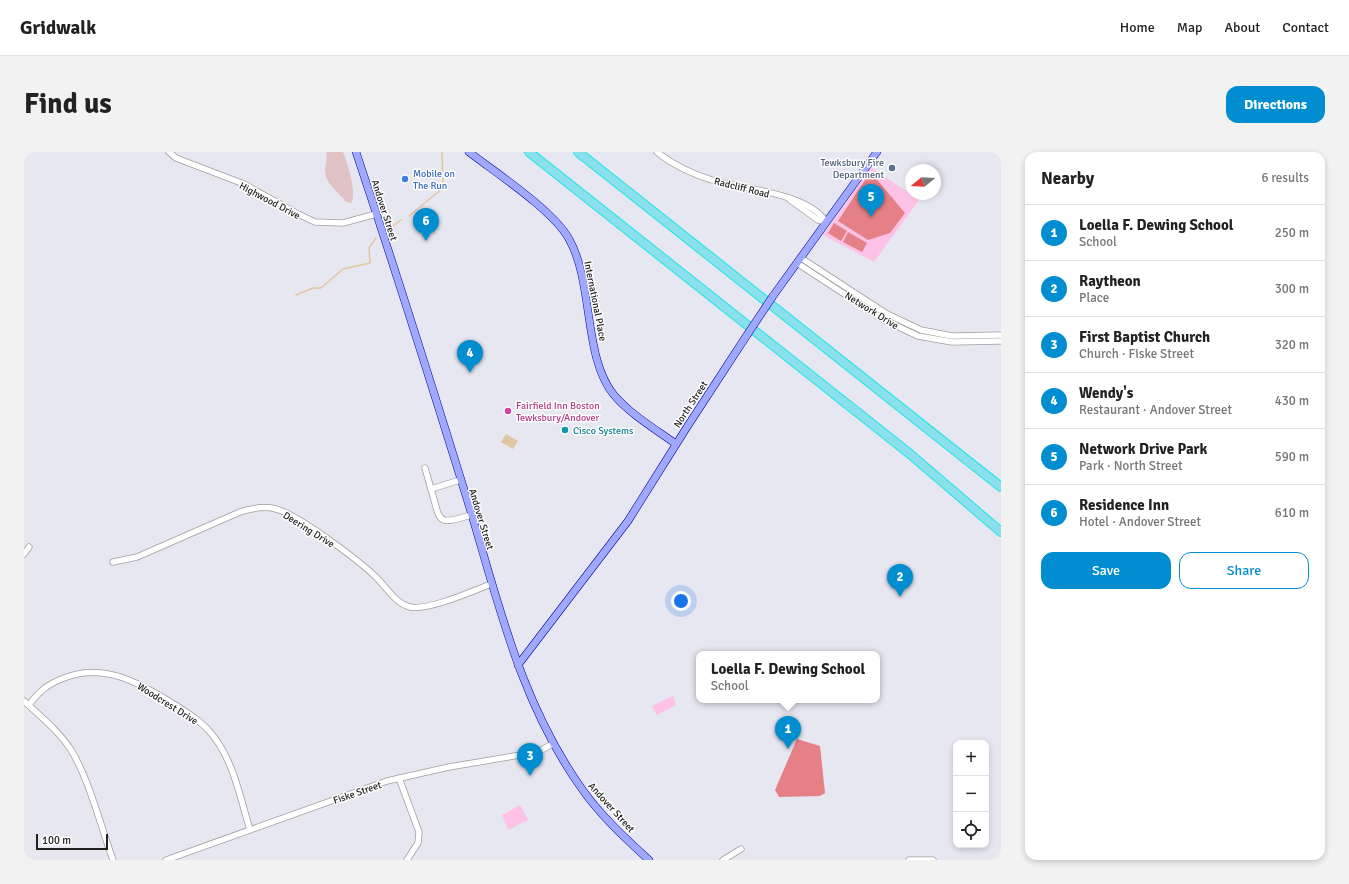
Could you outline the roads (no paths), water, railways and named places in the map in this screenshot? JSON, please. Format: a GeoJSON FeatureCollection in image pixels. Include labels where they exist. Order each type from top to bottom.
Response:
{"type":"FeatureCollection","features":[{"type":"Feature","properties":{"kind":"highway"},"geometry":{"type":"LineString","coordinates":[[529,152],[910,454],[1001,532]]}},
{"type":"Feature","properties":{"kind":"highway"},"geometry":{"type":"LineString","coordinates":[[578,152],[1001,487]]}},
{"type":"Feature","properties":{"kind":"highway"},"geometry":{"type":"LineString","coordinates":[[583,152],[620,185]]}},
{"type":"Feature","properties":{"kind":"main road","name":"Andover Street"},"geometry":{"type":"LineString","coordinates":[[356,152],[472,515],[505,630],[518,665],[554,743],[582,790],[610,822],[649,860]]}},
{"type":"Feature","properties":{"kind":"main road","name":"International Place"},"geometry":{"type":"LineString","coordinates":[[469,152],[530,199],[551,217],[565,232],[574,249],[579,264],[597,356],[610,390],[628,408],[676,444]]}},
{"type":"Feature","properties":{"kind":"main road","name":"North Street"},"geometry":{"type":"LineString","coordinates":[[518,665],[628,521],[676,444],[773,296],[877,152]]}},
{"type":"Feature","properties":{"kind":"street","name":"Highwood Drive"},"geometry":{"type":"LineString","coordinates":[[169,152],[176,158],[244,184],[298,214],[316,222],[343,223],[376,214]]}},
{"type":"Feature","properties":{"kind":"street","name":"Radcliff Road"},"geometry":{"type":"LineString","coordinates":[[657,152],[676,164],[700,176],[790,200],[818,220],[826,222]]}},
{"type":"Feature","properties":{"kind":"street","name":"Network Drive"},"geometry":{"type":"LineString","coordinates":[[799,260],[887,314],[913,327],[928,332],[952,336],[1001,335]]}},
{"type":"Feature","properties":{"kind":"street","name":"Network Drive"},"geometry":{"type":"LineString","coordinates":[[799,260],[884,320],[918,336],[952,342],[1001,341]]}},
{"type":"Feature","properties":{"kind":"street"},"geometry":{"type":"LineString","coordinates":[[425,468],[440,518],[443,521],[449,522],[472,515]]}},
{"type":"Feature","properties":{"kind":"street"},"geometry":{"type":"LineString","coordinates":[[431,489],[460,480]]}},
{"type":"Feature","properties":{"kind":"street","name":"Deering Drive"},"geometry":{"type":"LineString","coordinates":[[113,562],[137,557],[240,512],[253,508],[270,508],[284,512],[295,518],[332,543],[364,566],[397,599],[408,606],[424,607],[491,584]]}},
{"type":"Feature","properties":{"kind":"street"},"geometry":{"type":"LineString","coordinates":[[24,554],[29,547]]}},
{"type":"Feature","properties":{"kind":"street","name":"Woodcrest Drive"},"geometry":{"type":"LineString","coordinates":[[29,705],[37,693],[47,685],[67,676],[95,671],[122,676],[158,694],[189,713],[206,727],[220,745],[229,764],[250,830]]}},
{"type":"Feature","properties":{"kind":"street"},"geometry":{"type":"LineString","coordinates":[[24,701],[59,735],[80,767],[113,860]]}},
{"type":"Feature","properties":{"kind":"street","name":"Fiske Street"},"geometry":{"type":"LineString","coordinates":[[166,860],[399,778],[449,767],[538,752],[554,743]]}},
{"type":"Feature","properties":{"kind":"street"},"geometry":{"type":"LineString","coordinates":[[399,778],[419,832],[418,843],[408,860]]}},
{"type":"Feature","properties":{"kind":"street"},"geometry":{"type":"LineString","coordinates":[[723,860],[741,849]]}},
{"type":"Feature","properties":{"kind":"street"},"geometry":{"type":"LineString","coordinates":[[185,853],[187,860]]}},
{"type":"Feature","properties":{"kind":"street"},"geometry":{"type":"LineString","coordinates":[[909,860],[933,860]]}},
{"type":"Feature","properties":{"kind":"waterway"},"geometry":{"type":"LineString","coordinates":[[409,216],[443,188],[442,152]]}},
{"type":"Feature","properties":{"kind":"waterway"},"geometry":{"type":"LineString","coordinates":[[389,229],[401,220]]}},
{"type":"Feature","properties":{"kind":"waterway"},"geometry":{"type":"LineString","coordinates":[[296,295],[313,288],[321,288],[343,269],[370,263],[369,248],[376,238]]}},
{"type":"Feature","properties":{"kind":"place","name":"Tewksbury Fire Department"},"geometry":{"type":"Point","coordinates":[892,168]}},
{"type":"Feature","properties":{"kind":"place","name":"Mobile on The Run"},"geometry":{"type":"Point","coordinates":[405,179]}},
{"type":"Feature","properties":{"kind":"place","name":"Network Drive Park"},"geometry":{"type":"Point","coordinates":[871,217]}},
{"type":"Feature","properties":{"kind":"place","name":"Residence Inn"},"geometry":{"type":"Point","coordinates":[426,241]}},
{"type":"Feature","properties":{"kind":"place","name":"Wendy's"},"geometry":{"type":"Point","coordinates":[470,373]}},
{"type":"Feature","properties":{"kind":"place","name":"Fairfield Inn Boston Tewksbury/Andover"},"geometry":{"type":"Point","coordinates":[508,411]}},
{"type":"Feature","properties":{"kind":"place","name":"Cisco Systems"},"geometry":{"type":"Point","coordinates":[565,430]}},
{"type":"Feature","properties":{"kind":"place","name":"Raytheon"},"geometry":{"type":"Point","coordinates":[900,597]}},
{"type":"Feature","properties":{"kind":"place","name":"Loella F. Dewing School"},"geometry":{"type":"Point","coordinates":[788,749]}},
{"type":"Feature","properties":{"kind":"place","name":"First Baptist Church"},"geometry":{"type":"Point","coordinates":[530,776]}}]}
